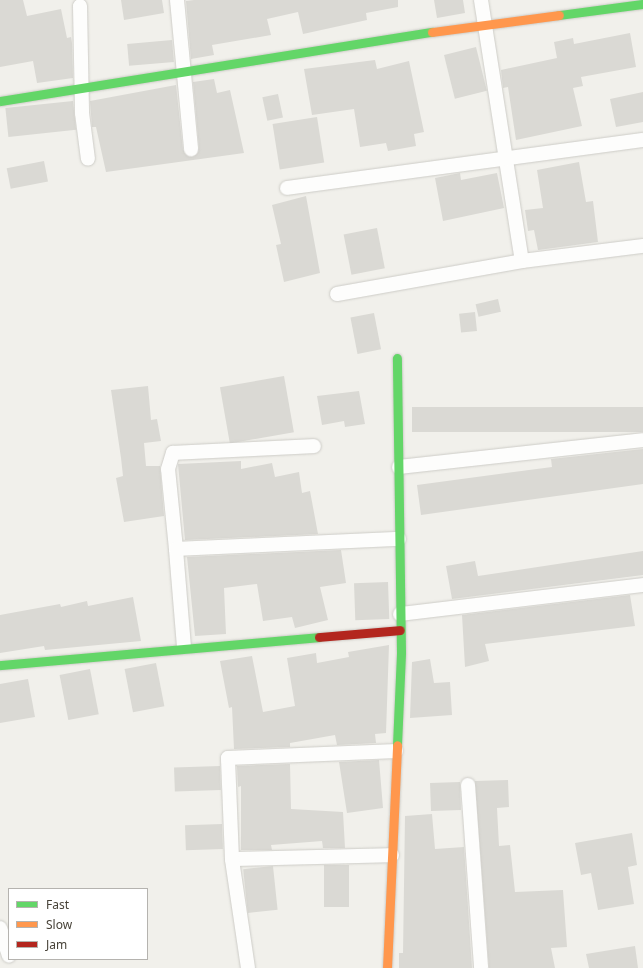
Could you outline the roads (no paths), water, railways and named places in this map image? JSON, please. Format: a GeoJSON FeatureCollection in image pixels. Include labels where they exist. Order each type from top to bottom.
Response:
{"type":"FeatureCollection","features":[{"type":"Feature","properties":{"kind":"street"},"geometry":{"type":"LineString","coordinates":[[177,0],[191,149]]}},
{"type":"Feature","properties":{"kind":"street"},"geometry":{"type":"LineString","coordinates":[[481,0],[522,261]]}},
{"type":"Feature","properties":{"kind":"street"},"geometry":{"type":"LineString","coordinates":[[0,100],[83,90],[185,74],[484,24],[643,4]]}},
{"type":"Feature","properties":{"kind":"street"},"geometry":{"type":"LineString","coordinates":[[80,6],[83,90],[88,159]]}},
{"type":"Feature","properties":{"kind":"street"},"geometry":{"type":"LineString","coordinates":[[287,188],[643,140]]}},
{"type":"Feature","properties":{"kind":"street"},"geometry":{"type":"LineString","coordinates":[[337,294],[522,261],[643,246]]}},
{"type":"Feature","properties":{"kind":"street"},"geometry":{"type":"LineString","coordinates":[[387,968],[400,630],[398,358]]}},
{"type":"Feature","properties":{"kind":"street"},"geometry":{"type":"LineString","coordinates":[[399,466],[643,440]]}},
{"type":"Feature","properties":{"kind":"street"},"geometry":{"type":"LineString","coordinates":[[184,647],[168,469],[173,453],[314,446]]}},
{"type":"Feature","properties":{"kind":"street"},"geometry":{"type":"LineString","coordinates":[[176,549],[399,539]]}},
{"type":"Feature","properties":{"kind":"street"},"geometry":{"type":"LineString","coordinates":[[400,614],[643,586]]}},
{"type":"Feature","properties":{"kind":"street"},"geometry":{"type":"LineString","coordinates":[[0,665],[184,647],[400,630]]}},
{"type":"Feature","properties":{"kind":"street"},"geometry":{"type":"LineString","coordinates":[[248,968],[232,859],[228,758],[396,751]]}},
{"type":"Feature","properties":{"kind":"street"},"geometry":{"type":"LineString","coordinates":[[468,785],[481,968]]}},
{"type":"Feature","properties":{"kind":"street"},"geometry":{"type":"LineString","coordinates":[[232,859],[392,855]]}},
{"type":"Feature","properties":{"kind":"street"},"geometry":{"type":"LineString","coordinates":[[0,928],[8,953]]}}]}
